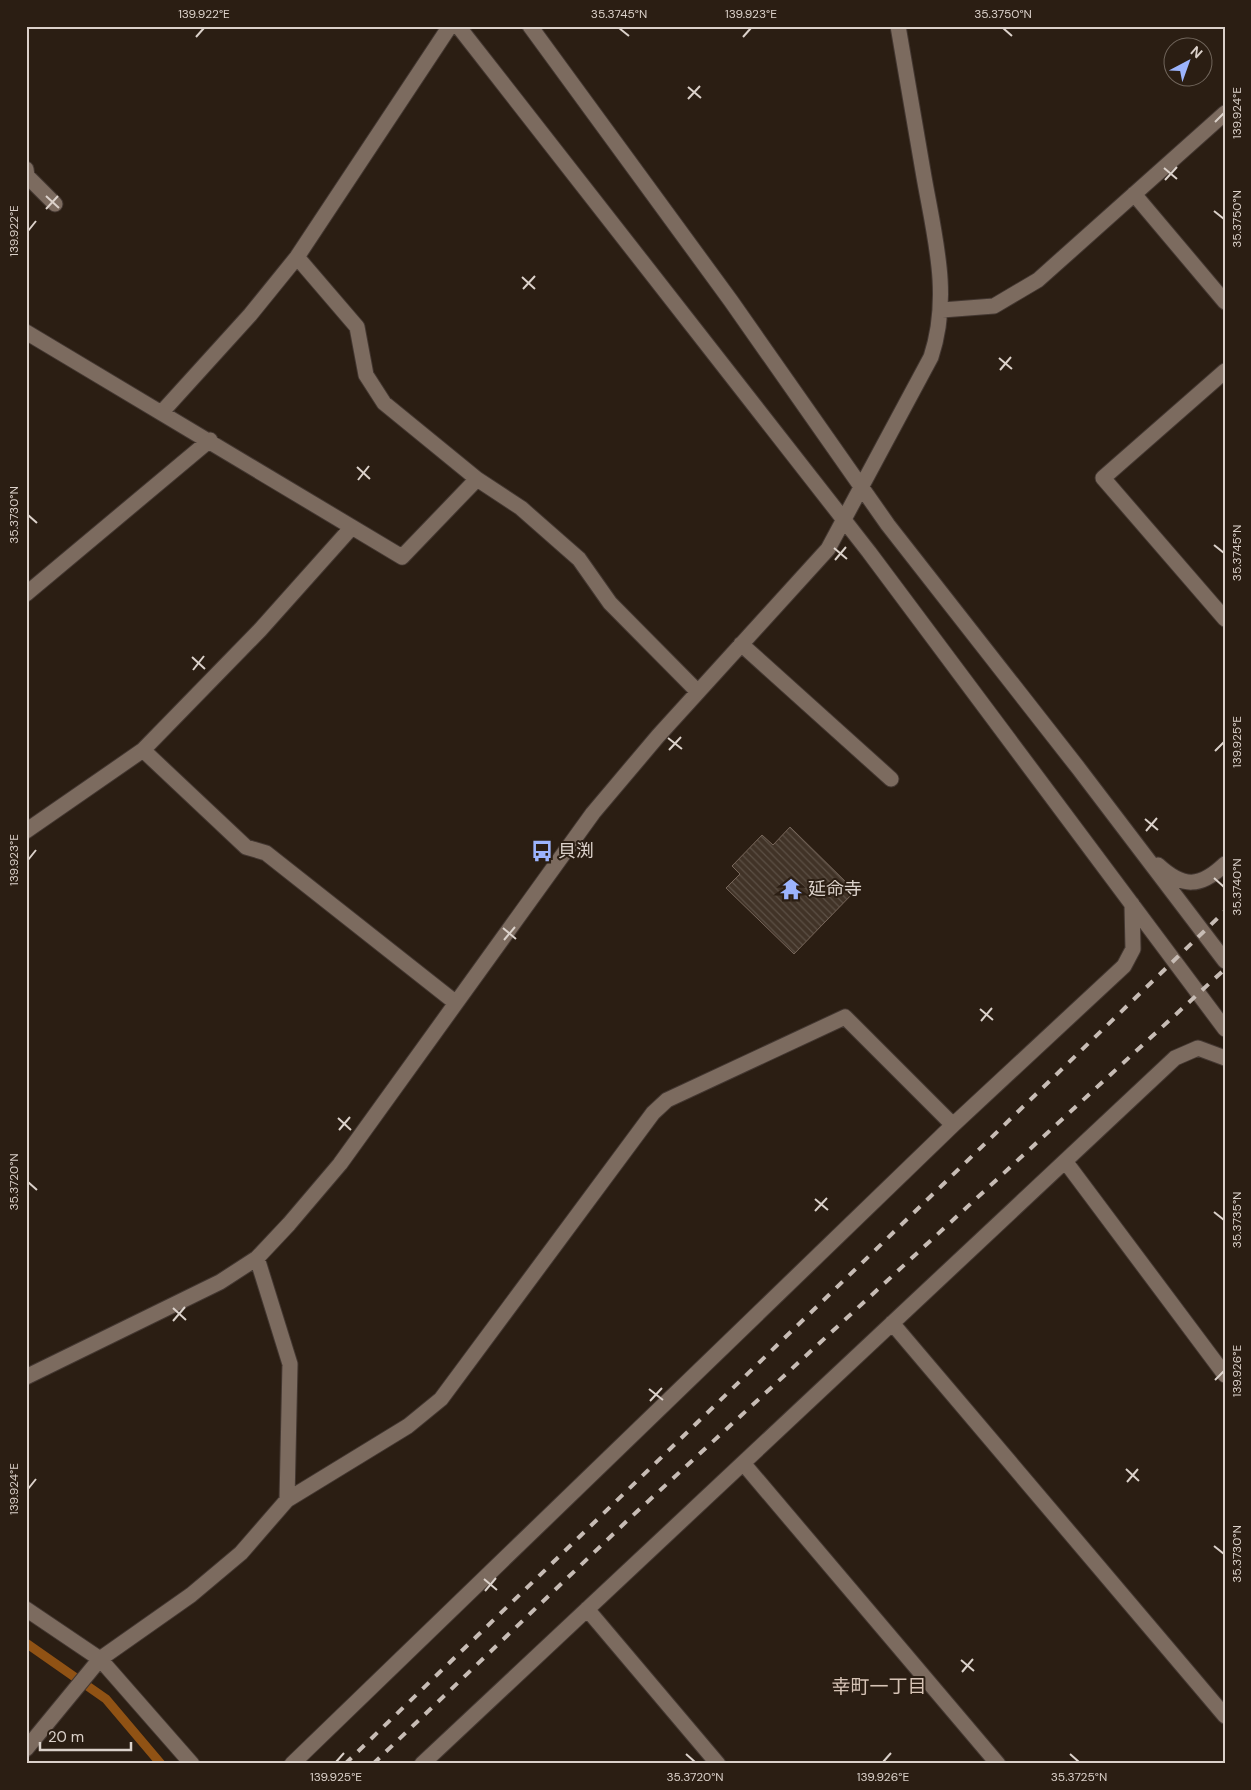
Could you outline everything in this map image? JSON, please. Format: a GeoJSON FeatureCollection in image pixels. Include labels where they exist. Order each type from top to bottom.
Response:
{"type":"FeatureCollection","features":[{"type":"Feature","properties":{"kind":"street"},"geometry":{"type":"LineString","coordinates":[[162,412],[250,315],[297,257],[450,26]]}},
{"type":"Feature","properties":{"kind":"street"},"geometry":{"type":"LineString","coordinates":[[458,26],[844,520],[1225,1029]]}},
{"type":"Feature","properties":{"kind":"street"},"geometry":{"type":"LineString","coordinates":[[530,26],[731,301],[888,525],[1079,769],[1225,961]]}},
{"type":"Feature","properties":{"kind":"street"},"geometry":{"type":"LineString","coordinates":[[26,1377],[220,1282],[257,1258],[340,1164],[593,813],[698,692],[828,550],[931,357],[938,334],[942,310],[939,266],[898,26]]}},
{"type":"Feature","properties":{"kind":"street"},"geometry":{"type":"LineString","coordinates":[[942,310],[994,306],[1038,280],[1225,113]]}},
{"type":"Feature","properties":{"kind":"street"},"geometry":{"type":"LineString","coordinates":[[26,169],[27,176],[55,204]]}},
{"type":"Feature","properties":{"kind":"street"},"geometry":{"type":"LineString","coordinates":[[1134,194],[1225,302]]}},
{"type":"Feature","properties":{"kind":"street"},"geometry":{"type":"LineString","coordinates":[[297,257],[357,327],[366,375],[384,403],[477,479],[521,508],[579,559],[610,602],[698,692]]}},
{"type":"Feature","properties":{"kind":"street"},"geometry":{"type":"LineString","coordinates":[[26,332],[210,440],[402,557],[477,479]]}},
{"type":"Feature","properties":{"kind":"street"},"geometry":{"type":"LineString","coordinates":[[1225,371],[1103,478],[1225,619]]}},
{"type":"Feature","properties":{"kind":"street"},"geometry":{"type":"LineString","coordinates":[[26,594],[210,440]]}},
{"type":"Feature","properties":{"kind":"street"},"geometry":{"type":"LineString","coordinates":[[26,832],[143,750],[260,630],[352,527]]}},
{"type":"Feature","properties":{"kind":"street"},"geometry":{"type":"LineString","coordinates":[[741,644],[891,779]]}},
{"type":"Feature","properties":{"kind":"street"},"geometry":{"type":"LineString","coordinates":[[143,750],[246,847],[266,853],[456,1003]]}},
{"type":"Feature","properties":{"kind":"street"},"geometry":{"type":"LineString","coordinates":[[1134,842],[1167,872],[1182,881],[1198,883],[1219,869]]}},
{"type":"Feature","properties":{"kind":"street"},"geometry":{"type":"LineString","coordinates":[[292,1764],[953,1125],[1124,966],[1133,949],[1132,904]]}},
{"type":"Feature","properties":{"kind":"street"},"geometry":{"type":"LineString","coordinates":[[26,1749],[100,1659],[191,1595],[241,1553],[288,1500],[408,1426],[441,1399],[653,1113],[667,1100],[845,1018],[953,1125]]}},
{"type":"Feature","properties":{"kind":"street"},"geometry":{"type":"LineString","coordinates":[[422,1764],[439,1758],[587,1610],[1175,1058],[1198,1048],[1225,1058]]}},
{"type":"Feature","properties":{"kind":"street"},"geometry":{"type":"LineString","coordinates":[[1066,1160],[1225,1375]]}},
{"type":"Feature","properties":{"kind":"street"},"geometry":{"type":"LineString","coordinates":[[257,1258],[290,1364],[288,1500]]}},
{"type":"Feature","properties":{"kind":"street"},"geometry":{"type":"LineString","coordinates":[[892,1322],[1225,1716]]}},
{"type":"Feature","properties":{"kind":"street"},"geometry":{"type":"LineString","coordinates":[[743,1463],[998,1764]]}},
{"type":"Feature","properties":{"kind":"street"},"geometry":{"type":"LineString","coordinates":[[26,1609],[100,1659],[192,1764]]}},
{"type":"Feature","properties":{"kind":"street"},"geometry":{"type":"LineString","coordinates":[[587,1610],[718,1764]]}},
{"type":"Feature","properties":{"kind":"building","name":"延命寺"},"geometry":{"type":"Polygon","coordinates":[[[790,827],[855,891],[794,954],[726,888],[740,874],[732,866],[762,835],[773,845],[790,827]]]}},
{"type":"Feature","properties":{"kind":"waterway"},"geometry":{"type":"LineString","coordinates":[[26,1643],[106,1699],[161,1764]]}},
{"type":"Feature","properties":{"kind":"railway"},"geometry":{"type":"LineString","coordinates":[[345,1764],[1225,911]]}},
{"type":"Feature","properties":{"kind":"railway"},"geometry":{"type":"LineString","coordinates":[[373,1764],[630,1518],[1225,969]]}},
{"type":"Feature","properties":{"kind":"place","name":"貝渕"},"geometry":{"type":"Point","coordinates":[542,851]}},
{"type":"Feature","properties":{"kind":"place","name":"延命寺"},"geometry":{"type":"Point","coordinates":[791,889]}},
{"type":"Feature","properties":{"kind":"district","name":"幸町一丁目"},"geometry":{"type":"Point","coordinates":[879,1686]}}]}
